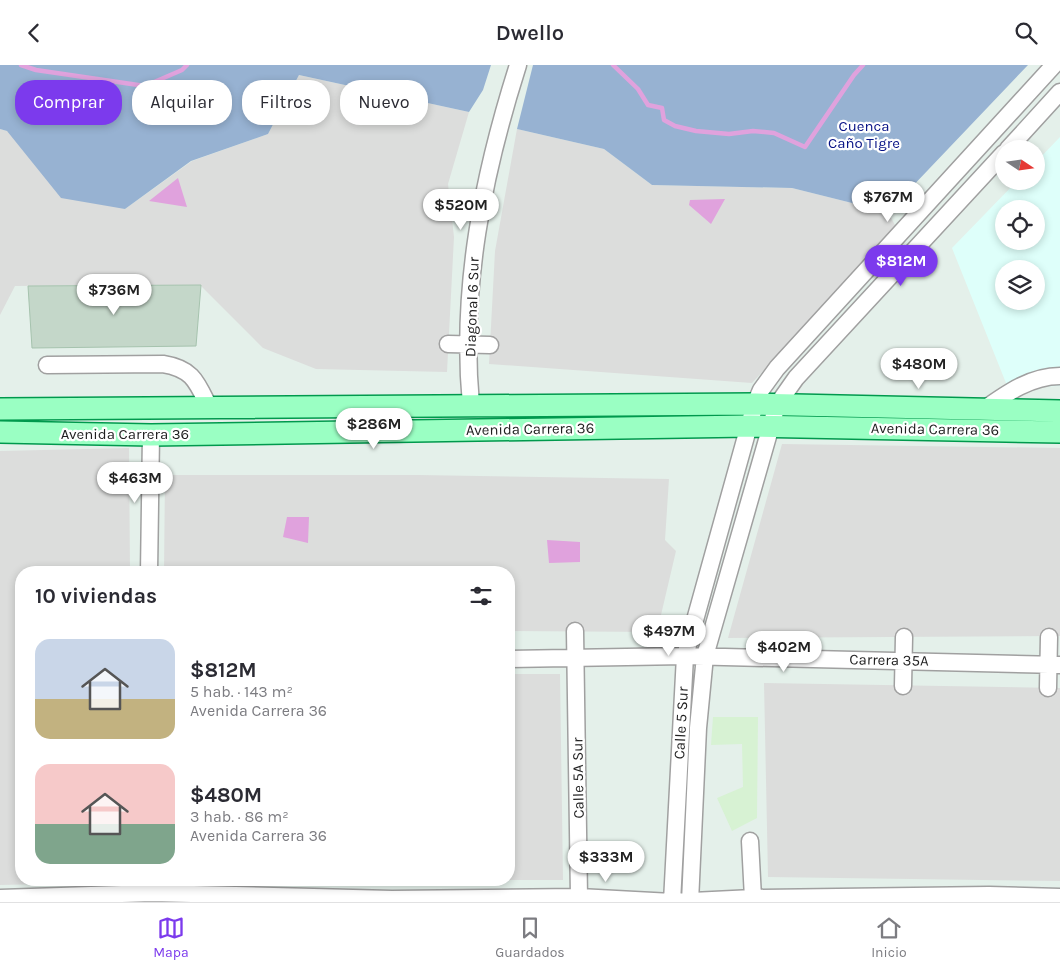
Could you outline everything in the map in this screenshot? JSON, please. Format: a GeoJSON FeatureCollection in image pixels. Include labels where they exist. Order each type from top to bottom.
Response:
{"type":"FeatureCollection","features":[{"type":"Feature","properties":{"kind":"main road","name":"Avenida Carrera 36"},"geometry":{"type":"LineString","coordinates":[[0,409],[755,404],[1060,411]]}},
{"type":"Feature","properties":{"kind":"main road","name":"Avenida Carrera 36"},"geometry":{"type":"LineString","coordinates":[[0,432],[152,435],[772,426],[1060,432]]}},
{"type":"Feature","properties":{"kind":"street","name":"Diagonal 6 Sur"},"geometry":{"type":"LineString","coordinates":[[471,405],[469,345],[473,263],[481,202],[499,123],[518,65]]}},
{"type":"Feature","properties":{"kind":"street","name":"Calle 5 Sur"},"geometry":{"type":"LineString","coordinates":[[672,902],[685,656],[760,390],[777,368],[1054,65]]}},
{"type":"Feature","properties":{"kind":"street"},"geometry":{"type":"LineString","coordinates":[[1016,140],[1060,92]]}},
{"type":"Feature","properties":{"kind":"street"},"geometry":{"type":"LineString","coordinates":[[777,405],[796,378],[995,163]]}},
{"type":"Feature","properties":{"kind":"street"},"geometry":{"type":"LineString","coordinates":[[448,344],[490,345]]}},
{"type":"Feature","properties":{"kind":"street"},"geometry":{"type":"LineString","coordinates":[[47,365],[163,364],[180,367],[195,380],[210,409]]}},
{"type":"Feature","properties":{"kind":"street"},"geometry":{"type":"LineString","coordinates":[[984,410],[1005,395],[1042,376],[1060,376]]}},
{"type":"Feature","properties":{"kind":"street","name":"Calle 5 Sur"},"geometry":{"type":"LineString","coordinates":[[690,902],[698,728],[704,656],[777,405]]}},
{"type":"Feature","properties":{"kind":"street"},"geometry":{"type":"LineString","coordinates":[[149,566],[152,435]]}},
{"type":"Feature","properties":{"kind":"street","name":"Calle 5A Sur"},"geometry":{"type":"LineString","coordinates":[[575,631],[579,897]]}},
{"type":"Feature","properties":{"kind":"street"},"geometry":{"type":"LineString","coordinates":[[903,686],[904,637]]}},
{"type":"Feature","properties":{"kind":"street"},"geometry":{"type":"LineString","coordinates":[[1048,688],[1054,665],[1049,637]]}},
{"type":"Feature","properties":{"kind":"street","name":"Carrera 35A"},"geometry":{"type":"LineString","coordinates":[[515,659],[704,656],[1054,665]]}},
{"type":"Feature","properties":{"kind":"street"},"geometry":{"type":"LineString","coordinates":[[750,841],[753,898]]}},
{"type":"Feature","properties":{"kind":"street"},"geometry":{"type":"LineString","coordinates":[[0,898],[152,892],[392,900],[579,897],[672,902],[753,898],[843,900],[1060,897]]}},
{"type":"Feature","properties":{"kind":"shaded area"},"geometry":{"type":"Polygon","coordinates":[[[299,75],[322,80],[296,80],[299,75]]]}},
{"type":"Feature","properties":{"kind":"shaded area"},"geometry":{"type":"Polygon","coordinates":[[[330,82],[340,84],[340,125],[428,125],[428,103],[469,112],[448,184],[454,237],[447,372],[316,369],[263,348],[200,285],[15,286],[0,315],[0,129],[7,131],[125,209],[192,161],[268,134],[273,125],[330,125],[330,82]]]}},
{"type":"Feature","properties":{"kind":"shaded area"},"geometry":{"type":"Polygon","coordinates":[[[517,129],[604,149],[652,185],[792,188],[888,212],[896,227],[752,383],[489,364],[495,251],[517,129]]]}},
{"type":"Feature","properties":{"kind":"shaded area"},"geometry":{"type":"Polygon","coordinates":[[[1060,137],[1060,386],[1008,388],[952,248],[995,204],[995,250],[1045,250],[1045,200],[999,200],[1008,190],[1045,190],[1045,153],[1060,137]]]}},
{"type":"Feature","properties":{"kind":"shaded area"},"geometry":{"type":"Polygon","coordinates":[[[178,178],[187,207],[149,201],[178,178]]]}},
{"type":"Feature","properties":{"kind":"shaded area"},"geometry":{"type":"Polygon","coordinates":[[[725,199],[711,224],[689,205],[690,200],[725,199]]]}},
{"type":"Feature","properties":{"kind":"shaded area"},"geometry":{"type":"Polygon","coordinates":[[[782,444],[1060,448],[1060,636],[728,638],[782,444]]]}},
{"type":"Feature","properties":{"kind":"shaded area"},"geometry":{"type":"Polygon","coordinates":[[[129,448],[130,566],[15,566],[15,885],[0,885],[0,451],[129,448]]]}},
{"type":"Feature","properties":{"kind":"shaded area"},"geometry":{"type":"Polygon","coordinates":[[[165,475],[419,475],[669,479],[665,540],[676,551],[657,632],[515,631],[515,566],[164,566],[165,475]]]}},
{"type":"Feature","properties":{"kind":"shaded area"},"geometry":{"type":"Polygon","coordinates":[[[287,517],[309,517],[308,543],[283,537],[287,517]]]}},
{"type":"Feature","properties":{"kind":"shaded area"},"geometry":{"type":"Polygon","coordinates":[[[547,540],[580,542],[580,562],[549,563],[547,540]]]}},
{"type":"Feature","properties":{"kind":"shaded area"},"geometry":{"type":"Polygon","coordinates":[[[515,674],[560,674],[563,880],[515,880],[515,674]]]}},
{"type":"Feature","properties":{"kind":"shaded area"},"geometry":{"type":"Polygon","coordinates":[[[764,683],[1060,688],[1060,881],[768,877],[764,683]]]}},
{"type":"Feature","properties":{"kind":"shaded area"},"geometry":{"type":"Polygon","coordinates":[[[713,717],[758,717],[757,818],[732,831],[717,798],[743,787],[742,744],[711,745],[713,717]]]}},
{"type":"Feature","properties":{"kind":"green space"},"geometry":{"type":"Polygon","coordinates":[[[0,65],[491,65],[483,90],[469,112],[428,103],[428,80],[340,80],[340,84],[330,82],[330,80],[299,75],[296,80],[242,80],[242,125],[273,125],[268,134],[191,161],[125,209],[61,198],[7,131],[0,129],[0,65]]]}},
{"type":"Feature","properties":{"kind":"green space","name":"Cuenca Caño Tigre"},"geometry":{"type":"Polygon","coordinates":[[[533,65],[1028,65],[888,212],[792,188],[652,185],[604,149],[517,129],[533,65]]]}},
{"type":"Feature","properties":{"kind":"building"},"geometry":{"type":"Polygon","coordinates":[[[201,285],[196,346],[32,348],[28,286],[201,285]]]}},
{"type":"Feature","properties":{"kind":"waterway"},"geometry":{"type":"LineString","coordinates":[[21,65],[36,70],[145,86],[182,70],[187,65]]}},
{"type":"Feature","properties":{"kind":"waterway"},"geometry":{"type":"LineString","coordinates":[[613,65],[638,89],[648,105],[662,108],[664,120],[675,126],[696,131],[729,134],[753,131],[774,133],[805,147],[854,75],[863,65]]}}]}
